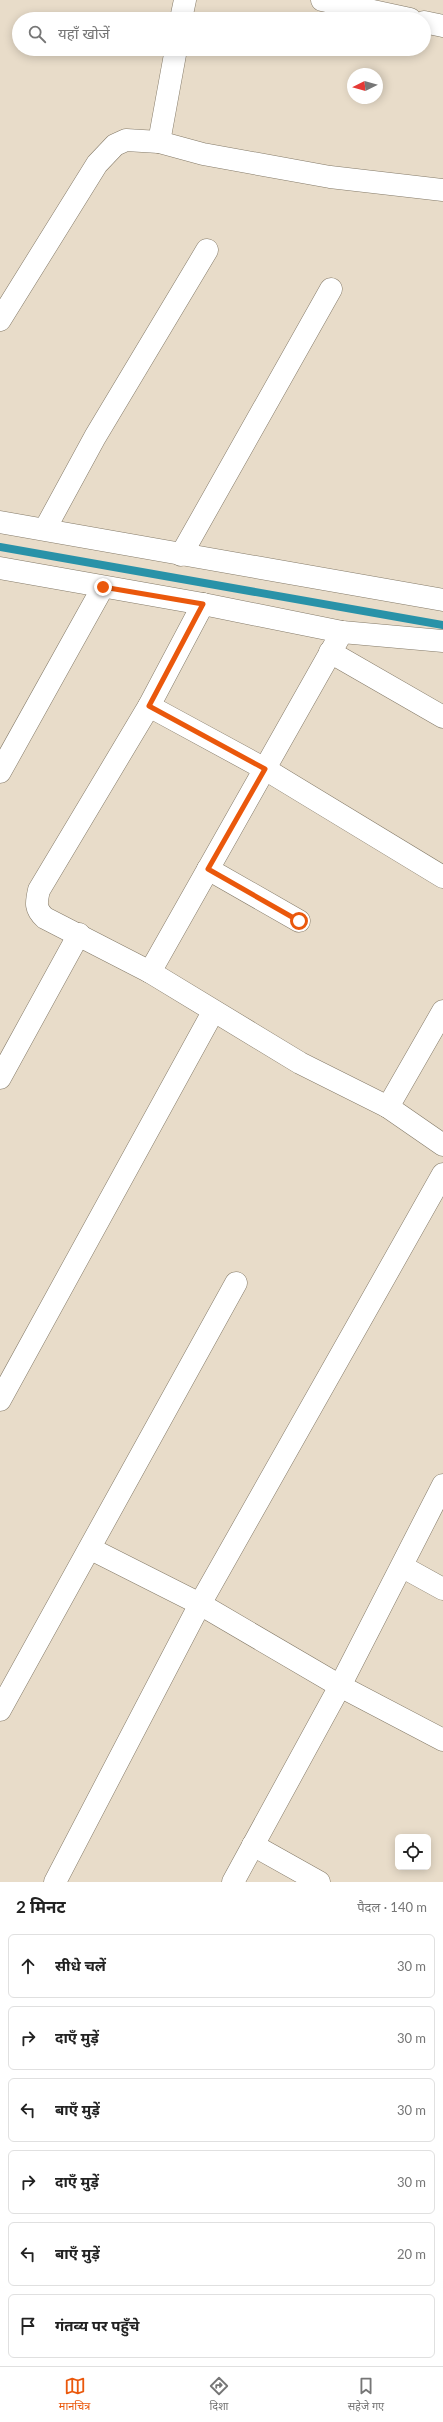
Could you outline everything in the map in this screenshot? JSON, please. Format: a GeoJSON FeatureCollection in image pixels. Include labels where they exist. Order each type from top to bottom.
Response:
{"type":"FeatureCollection","features":[{"type":"Feature","properties":{"kind":"street"},"geometry":{"type":"LineString","coordinates":[[182,12],[185,0]]}},
{"type":"Feature","properties":{"kind":"street"},"geometry":{"type":"LineString","coordinates":[[322,0],[378,12]]}},
{"type":"Feature","properties":{"kind":"street"},"geometry":{"type":"LineString","coordinates":[[431,23],[443,26]]}},
{"type":"Feature","properties":{"kind":"street"},"geometry":{"type":"LineString","coordinates":[[159,142],[175,56]]}},
{"type":"Feature","properties":{"kind":"street"},"geometry":{"type":"LineString","coordinates":[[0,320],[97,164],[115,145],[126,140],[159,142],[203,154],[330,177],[443,190]]}},
{"type":"Feature","properties":{"kind":"street"},"geometry":{"type":"LineString","coordinates":[[45,529],[94,437],[208,250]]}},
{"type":"Feature","properties":{"kind":"street"},"geometry":{"type":"LineString","coordinates":[[180,555],[331,289]]}},
{"type":"Feature","properties":{"kind":"street"},"geometry":{"type":"LineString","coordinates":[[0,522],[45,529],[180,555],[443,600]]}},
{"type":"Feature","properties":{"kind":"street"},"geometry":{"type":"LineString","coordinates":[[0,568],[203,604],[342,632],[443,640]]}},
{"type":"Feature","properties":{"kind":"street"},"geometry":{"type":"LineString","coordinates":[[0,772],[103,587]]}},
{"type":"Feature","properties":{"kind":"street"},"geometry":{"type":"LineString","coordinates":[[203,604],[149,706],[39,890],[36,903],[37,911],[45,918],[79,934],[111,953],[150,972],[213,1012],[300,1063],[388,1107],[443,1145]]}},
{"type":"Feature","properties":{"kind":"street"},"geometry":{"type":"LineString","coordinates":[[150,972],[342,632]]}},
{"type":"Feature","properties":{"kind":"street"},"geometry":{"type":"LineString","coordinates":[[330,652],[443,717]]}},
{"type":"Feature","properties":{"kind":"street"},"geometry":{"type":"LineString","coordinates":[[149,706],[265,769],[443,877]]}},
{"type":"Feature","properties":{"kind":"street"},"geometry":{"type":"LineString","coordinates":[[208,869],[299,921]]}},
{"type":"Feature","properties":{"kind":"street"},"geometry":{"type":"LineString","coordinates":[[0,1078],[79,934]]}},
{"type":"Feature","properties":{"kind":"street"},"geometry":{"type":"LineString","coordinates":[[388,1107],[443,1011]]}},
{"type":"Feature","properties":{"kind":"street"},"geometry":{"type":"LineString","coordinates":[[0,1400],[213,1012]]}},
{"type":"Feature","properties":{"kind":"street"},"geometry":{"type":"LineString","coordinates":[[55,1882],[200,1604],[443,1174]]}},
{"type":"Feature","properties":{"kind":"street"},"geometry":{"type":"LineString","coordinates":[[0,1710],[91,1549],[236,1283]]}},
{"type":"Feature","properties":{"kind":"street"},"geometry":{"type":"LineString","coordinates":[[233,1882],[340,1686],[443,1485]]}},
{"type":"Feature","properties":{"kind":"street"},"geometry":{"type":"LineString","coordinates":[[91,1549],[200,1604],[340,1686],[443,1740]]}},
{"type":"Feature","properties":{"kind":"street"},"geometry":{"type":"LineString","coordinates":[[402,1567],[443,1589]]}},
{"type":"Feature","properties":{"kind":"street"},"geometry":{"type":"LineString","coordinates":[[253,1845],[319,1882]]}},
{"type":"Feature","properties":{"kind":"waterway"},"geometry":{"type":"LineString","coordinates":[[0,547],[443,625]]}},
{"type":"Feature","properties":{"kind":"route"},"geometry":{"type":"LineString","coordinates":[[103,587],[203,604],[149,706],[265,769],[208,869],[299,921]]}}]}
